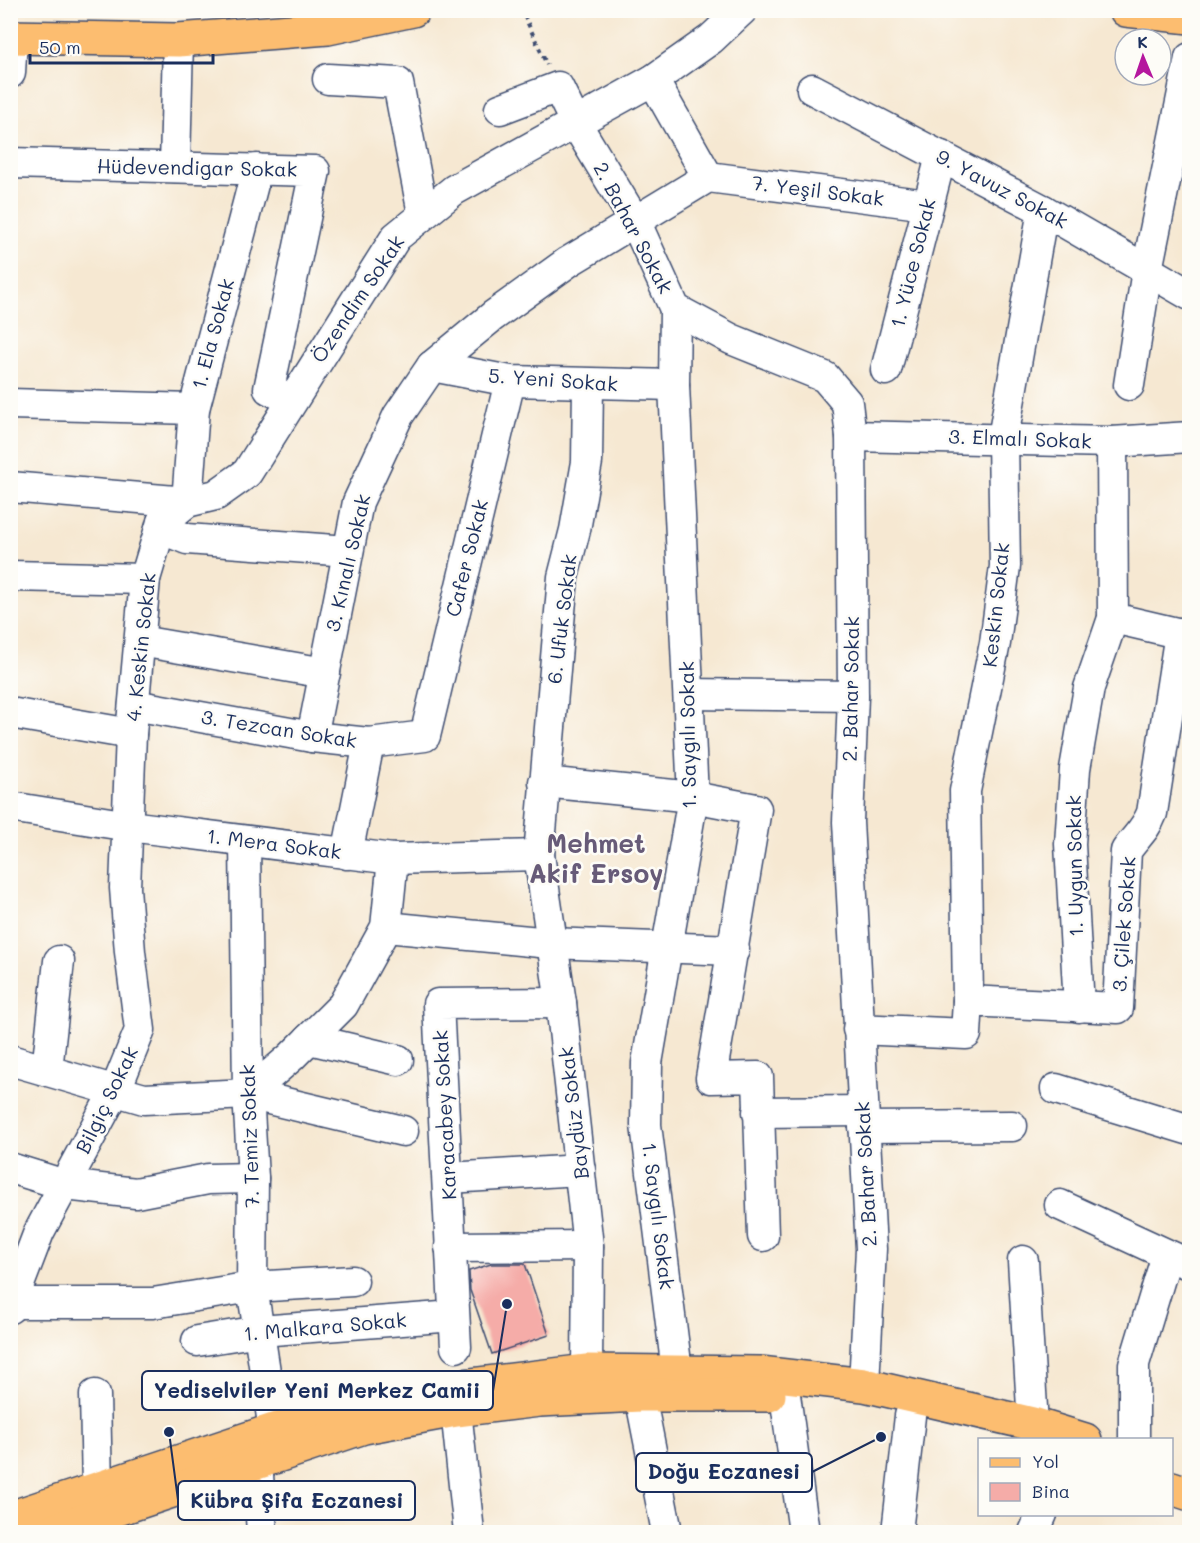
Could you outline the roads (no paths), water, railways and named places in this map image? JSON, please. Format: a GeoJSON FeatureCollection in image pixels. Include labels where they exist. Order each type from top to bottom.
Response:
{"type":"FeatureCollection","features":[{"type":"Feature","properties":{"kind":"main road"},"geometry":{"type":"LineString","coordinates":[[11,38],[178,40],[328,28],[413,10]]}},
{"type":"Feature","properties":{"kind":"main road"},"geometry":{"type":"LineString","coordinates":[[1126,10],[1190,17]]}},
{"type":"Feature","properties":{"kind":"main road"},"geometry":{"type":"LineString","coordinates":[[49,1533],[101,1512],[274,1430],[396,1394],[587,1371],[760,1373],[864,1384],[1033,1424],[1078,1438]]}},
{"type":"Feature","properties":{"kind":"main road"},"geometry":{"type":"LineString","coordinates":[[10,1518],[101,1512],[364,1427],[456,1410],[540,1400],[640,1395],[785,1395],[856,1404],[996,1438]]}},
{"type":"Feature","properties":{"kind":"main road"},"geometry":{"type":"LineString","coordinates":[[1173,1464],[1190,1469]]}},
{"type":"Feature","properties":{"kind":"main road"},"geometry":{"type":"LineString","coordinates":[[1173,1488],[1190,1494]]}},
{"type":"Feature","properties":{"kind":"street","name":"Özendim Sokak"},"geometry":{"type":"LineString","coordinates":[[10,487],[188,502],[216,495],[248,473],[396,237],[454,190],[653,80],[711,39],[742,10]]}},
{"type":"Feature","properties":{"kind":"street"},"geometry":{"type":"LineString","coordinates":[[10,73],[11,38]]}},
{"type":"Feature","properties":{"kind":"street"},"geometry":{"type":"LineString","coordinates":[[174,167],[178,40]]}},
{"type":"Feature","properties":{"kind":"street"},"geometry":{"type":"LineString","coordinates":[[1129,385],[1147,270],[1177,191],[1190,58]]}},
{"type":"Feature","properties":{"kind":"street"},"geometry":{"type":"LineString","coordinates":[[328,80],[398,83],[423,214]]}},
{"type":"Feature","properties":{"kind":"street"},"geometry":{"type":"LineString","coordinates":[[636,223],[708,177],[653,80]]}},
{"type":"Feature","properties":{"kind":"street","name":"2. Bahar Sokak"},"geometry":{"type":"LineString","coordinates":[[500,109],[558,87],[575,122],[636,223],[675,309],[731,339],[825,377],[847,403],[850,436],[853,696],[848,822],[871,1249],[864,1384]]}},
{"type":"Feature","properties":{"kind":"street","name":"9. Yavuz Sokak"},"geometry":{"type":"LineString","coordinates":[[812,89],[1043,210],[1190,295]]}},
{"type":"Feature","properties":{"kind":"street","name":"1. Yüce Sokak"},"geometry":{"type":"LineString","coordinates":[[886,370],[941,156]]}},
{"type":"Feature","properties":{"kind":"street","name":"Hüdevendigar Sokak"},"geometry":{"type":"LineString","coordinates":[[10,163],[315,171],[269,389],[292,400]]}},
{"type":"Feature","properties":{"kind":"street","name":"1. Ela Sokak"},"geometry":{"type":"LineString","coordinates":[[188,502],[194,409],[257,169]]}},
{"type":"Feature","properties":{"kind":"street","name":"7. Yeşil Sokak"},"geometry":{"type":"LineString","coordinates":[[708,177],[928,206]]}},
{"type":"Feature","properties":{"kind":"street","name":"Keskin Sokak"},"geometry":{"type":"LineString","coordinates":[[858,1029],[966,1034],[968,1001],[965,791],[995,643],[1005,566],[1003,438],[1043,210]]}},
{"type":"Feature","properties":{"kind":"street","name":"3. Kınalı Sokak"},"geometry":{"type":"LineString","coordinates":[[312,737],[358,502],[398,416],[432,366],[493,316],[559,269],[636,223]]}},
{"type":"Feature","properties":{"kind":"street","name":"1. Saygılı Sokak"},"geometry":{"type":"LineString","coordinates":[[675,309],[674,385],[693,797],[647,1063],[646,1125],[677,1371]]}},
{"type":"Feature","properties":{"kind":"street","name":"5. Yeni Sokak"},"geometry":{"type":"LineString","coordinates":[[432,366],[510,381],[674,385]]}},
{"type":"Feature","properties":{"kind":"street","name":"Cafer Sokak"},"geometry":{"type":"LineString","coordinates":[[425,736],[510,381]]}},
{"type":"Feature","properties":{"kind":"street","name":"6. Ufuk Sokak"},"geometry":{"type":"LineString","coordinates":[[539,855],[563,577],[575,530],[587,462],[588,384]]}},
{"type":"Feature","properties":{"kind":"street"},"geometry":{"type":"LineString","coordinates":[[10,404],[194,409]]}},
{"type":"Feature","properties":{"kind":"street","name":"3. Elmalı Sokak"},"geometry":{"type":"LineString","coordinates":[[850,436],[1112,442],[1190,437]]}},
{"type":"Feature","properties":{"kind":"street","name":"1. Uygun Sokak"},"geometry":{"type":"LineString","coordinates":[[1079,1006],[1070,844],[1075,769],[1089,688],[1113,618],[1112,442]]}},
{"type":"Feature","properties":{"kind":"street"},"geometry":{"type":"LineString","coordinates":[[188,502],[162,522],[172,533],[188,539],[348,550]]}},
{"type":"Feature","properties":{"kind":"street","name":"4. Keskin Sokak"},"geometry":{"type":"LineString","coordinates":[[131,734],[145,579],[162,522]]}},
{"type":"Feature","properties":{"kind":"street"},"geometry":{"type":"LineString","coordinates":[[10,576],[145,579]]}},
{"type":"Feature","properties":{"kind":"street"},"geometry":{"type":"LineString","coordinates":[[1113,618],[1184,634]]}},
{"type":"Feature","properties":{"kind":"street","name":"3. Çilek Sokak"},"geometry":{"type":"LineString","coordinates":[[1079,1006],[1118,1008],[1126,851],[1134,838],[1145,831],[1152,813],[1184,634]]}},
{"type":"Feature","properties":{"kind":"street"},"geometry":{"type":"LineString","coordinates":[[140,641],[325,673]]}},
{"type":"Feature","properties":{"kind":"street"},"geometry":{"type":"LineString","coordinates":[[689,694],[853,696]]}},
{"type":"Feature","properties":{"kind":"street","name":"3. Tezcan Sokak"},"geometry":{"type":"LineString","coordinates":[[134,705],[312,737],[369,743],[425,736]]}},
{"type":"Feature","properties":{"kind":"street"},"geometry":{"type":"LineString","coordinates":[[10,713],[131,734]]}},
{"type":"Feature","properties":{"kind":"street","name":"Bilgiç Sokak"},"geometry":{"type":"LineString","coordinates":[[12,1305],[17,1273],[116,1089],[140,1030],[130,952],[126,888],[131,734]]}},
{"type":"Feature","properties":{"kind":"street"},"geometry":{"type":"LineString","coordinates":[[347,854],[369,743]]}},
{"type":"Feature","properties":{"kind":"street"},"geometry":{"type":"LineString","coordinates":[[544,782],[693,797],[756,809],[711,1078],[758,1077],[763,1236]]}},
{"type":"Feature","properties":{"kind":"street","name":"1. Mera Sokak"},"geometry":{"type":"LineString","coordinates":[[10,807],[129,826],[393,860],[539,855]]}},
{"type":"Feature","properties":{"kind":"street","name":"7. Temiz Sokak"},"geometry":{"type":"LineString","coordinates":[[245,841],[248,1094],[253,1178],[252,1287],[274,1430]]}},
{"type":"Feature","properties":{"kind":"street","name":"Baydüz Sokak"},"geometry":{"type":"LineString","coordinates":[[539,855],[550,943],[561,1003],[588,1246],[587,1371]]}},
{"type":"Feature","properties":{"kind":"street"},"geometry":{"type":"LineString","coordinates":[[248,1094],[343,1005],[386,927],[393,860]]}},
{"type":"Feature","properties":{"kind":"street"},"geometry":{"type":"LineString","coordinates":[[386,927],[550,943],[734,950]]}},
{"type":"Feature","properties":{"kind":"street"},"geometry":{"type":"LineString","coordinates":[[47,1070],[60,960]]}},
{"type":"Feature","properties":{"kind":"street"},"geometry":{"type":"LineString","coordinates":[[968,1001],[1079,1006]]}},
{"type":"Feature","properties":{"kind":"street","name":"Karacabey Sokak"},"geometry":{"type":"LineString","coordinates":[[456,1347],[450,1247],[449,1178],[438,1004],[561,1003]]}},
{"type":"Feature","properties":{"kind":"street"},"geometry":{"type":"LineString","coordinates":[[309,1039],[398,1060]]}},
{"type":"Feature","properties":{"kind":"street"},"geometry":{"type":"LineString","coordinates":[[10,1060],[144,1099],[248,1094],[403,1131]]}},
{"type":"Feature","properties":{"kind":"street"},"geometry":{"type":"LineString","coordinates":[[1056,1089],[1190,1130]]}},
{"type":"Feature","properties":{"kind":"street"},"geometry":{"type":"LineString","coordinates":[[758,1112],[1012,1126]]}},
{"type":"Feature","properties":{"kind":"street"},"geometry":{"type":"LineString","coordinates":[[10,1168],[65,1185],[135,1193],[208,1179],[253,1178]]}},
{"type":"Feature","properties":{"kind":"street"},"geometry":{"type":"LineString","coordinates":[[449,1178],[580,1170]]}},
{"type":"Feature","properties":{"kind":"street"},"geometry":{"type":"LineString","coordinates":[[1060,1205],[1178,1260],[1134,1364],[1134,1438]]}},
{"type":"Feature","properties":{"kind":"street"},"geometry":{"type":"LineString","coordinates":[[450,1247],[588,1246]]}},
{"type":"Feature","properties":{"kind":"street"},"geometry":{"type":"LineString","coordinates":[[1023,1261],[1033,1424]]}},
{"type":"Feature","properties":{"kind":"street"},"geometry":{"type":"LineString","coordinates":[[12,1305],[153,1303],[252,1287],[353,1281]]}},
{"type":"Feature","properties":{"kind":"street","name":"1. Malkara Sokak"},"geometry":{"type":"LineString","coordinates":[[197,1341],[260,1331],[454,1316]]}},
{"type":"Feature","properties":{"kind":"street"},"geometry":{"type":"LineString","coordinates":[[95,1395],[101,1512]]}},
{"type":"Feature","properties":{"kind":"street"},"geometry":{"type":"LineString","coordinates":[[640,1395],[667,1533]]}},
{"type":"Feature","properties":{"kind":"street"},"geometry":{"type":"LineString","coordinates":[[785,1395],[804,1533]]}},
{"type":"Feature","properties":{"kind":"street"},"geometry":{"type":"LineString","coordinates":[[456,1410],[469,1533]]}},
{"type":"Feature","properties":{"kind":"street"},"geometry":{"type":"LineString","coordinates":[[897,1533],[910,1416]]}},
{"type":"Feature","properties":{"kind":"street"},"geometry":{"type":"LineString","coordinates":[[257,1461],[262,1533]]}},
{"type":"Feature","properties":{"kind":"street"},"geometry":{"type":"LineString","coordinates":[[1034,1533],[1042,1516]]}},
{"type":"Feature","properties":{"kind":"place","name":"Yediselviler Yeni Merkez Camii"},"geometry":{"type":"Point","coordinates":[507,1304]}},
{"type":"Feature","properties":{"kind":"place","name":"Kübra Şifa Eczanesi"},"geometry":{"type":"Point","coordinates":[169,1432]}},
{"type":"Feature","properties":{"kind":"place","name":"Doğu Eczanesi"},"geometry":{"type":"Point","coordinates":[881,1437]}},
{"type":"Feature","properties":{"kind":"district","name":"Mehmet Akif Ersoy"},"geometry":{"type":"Point","coordinates":[596,859]}}]}
